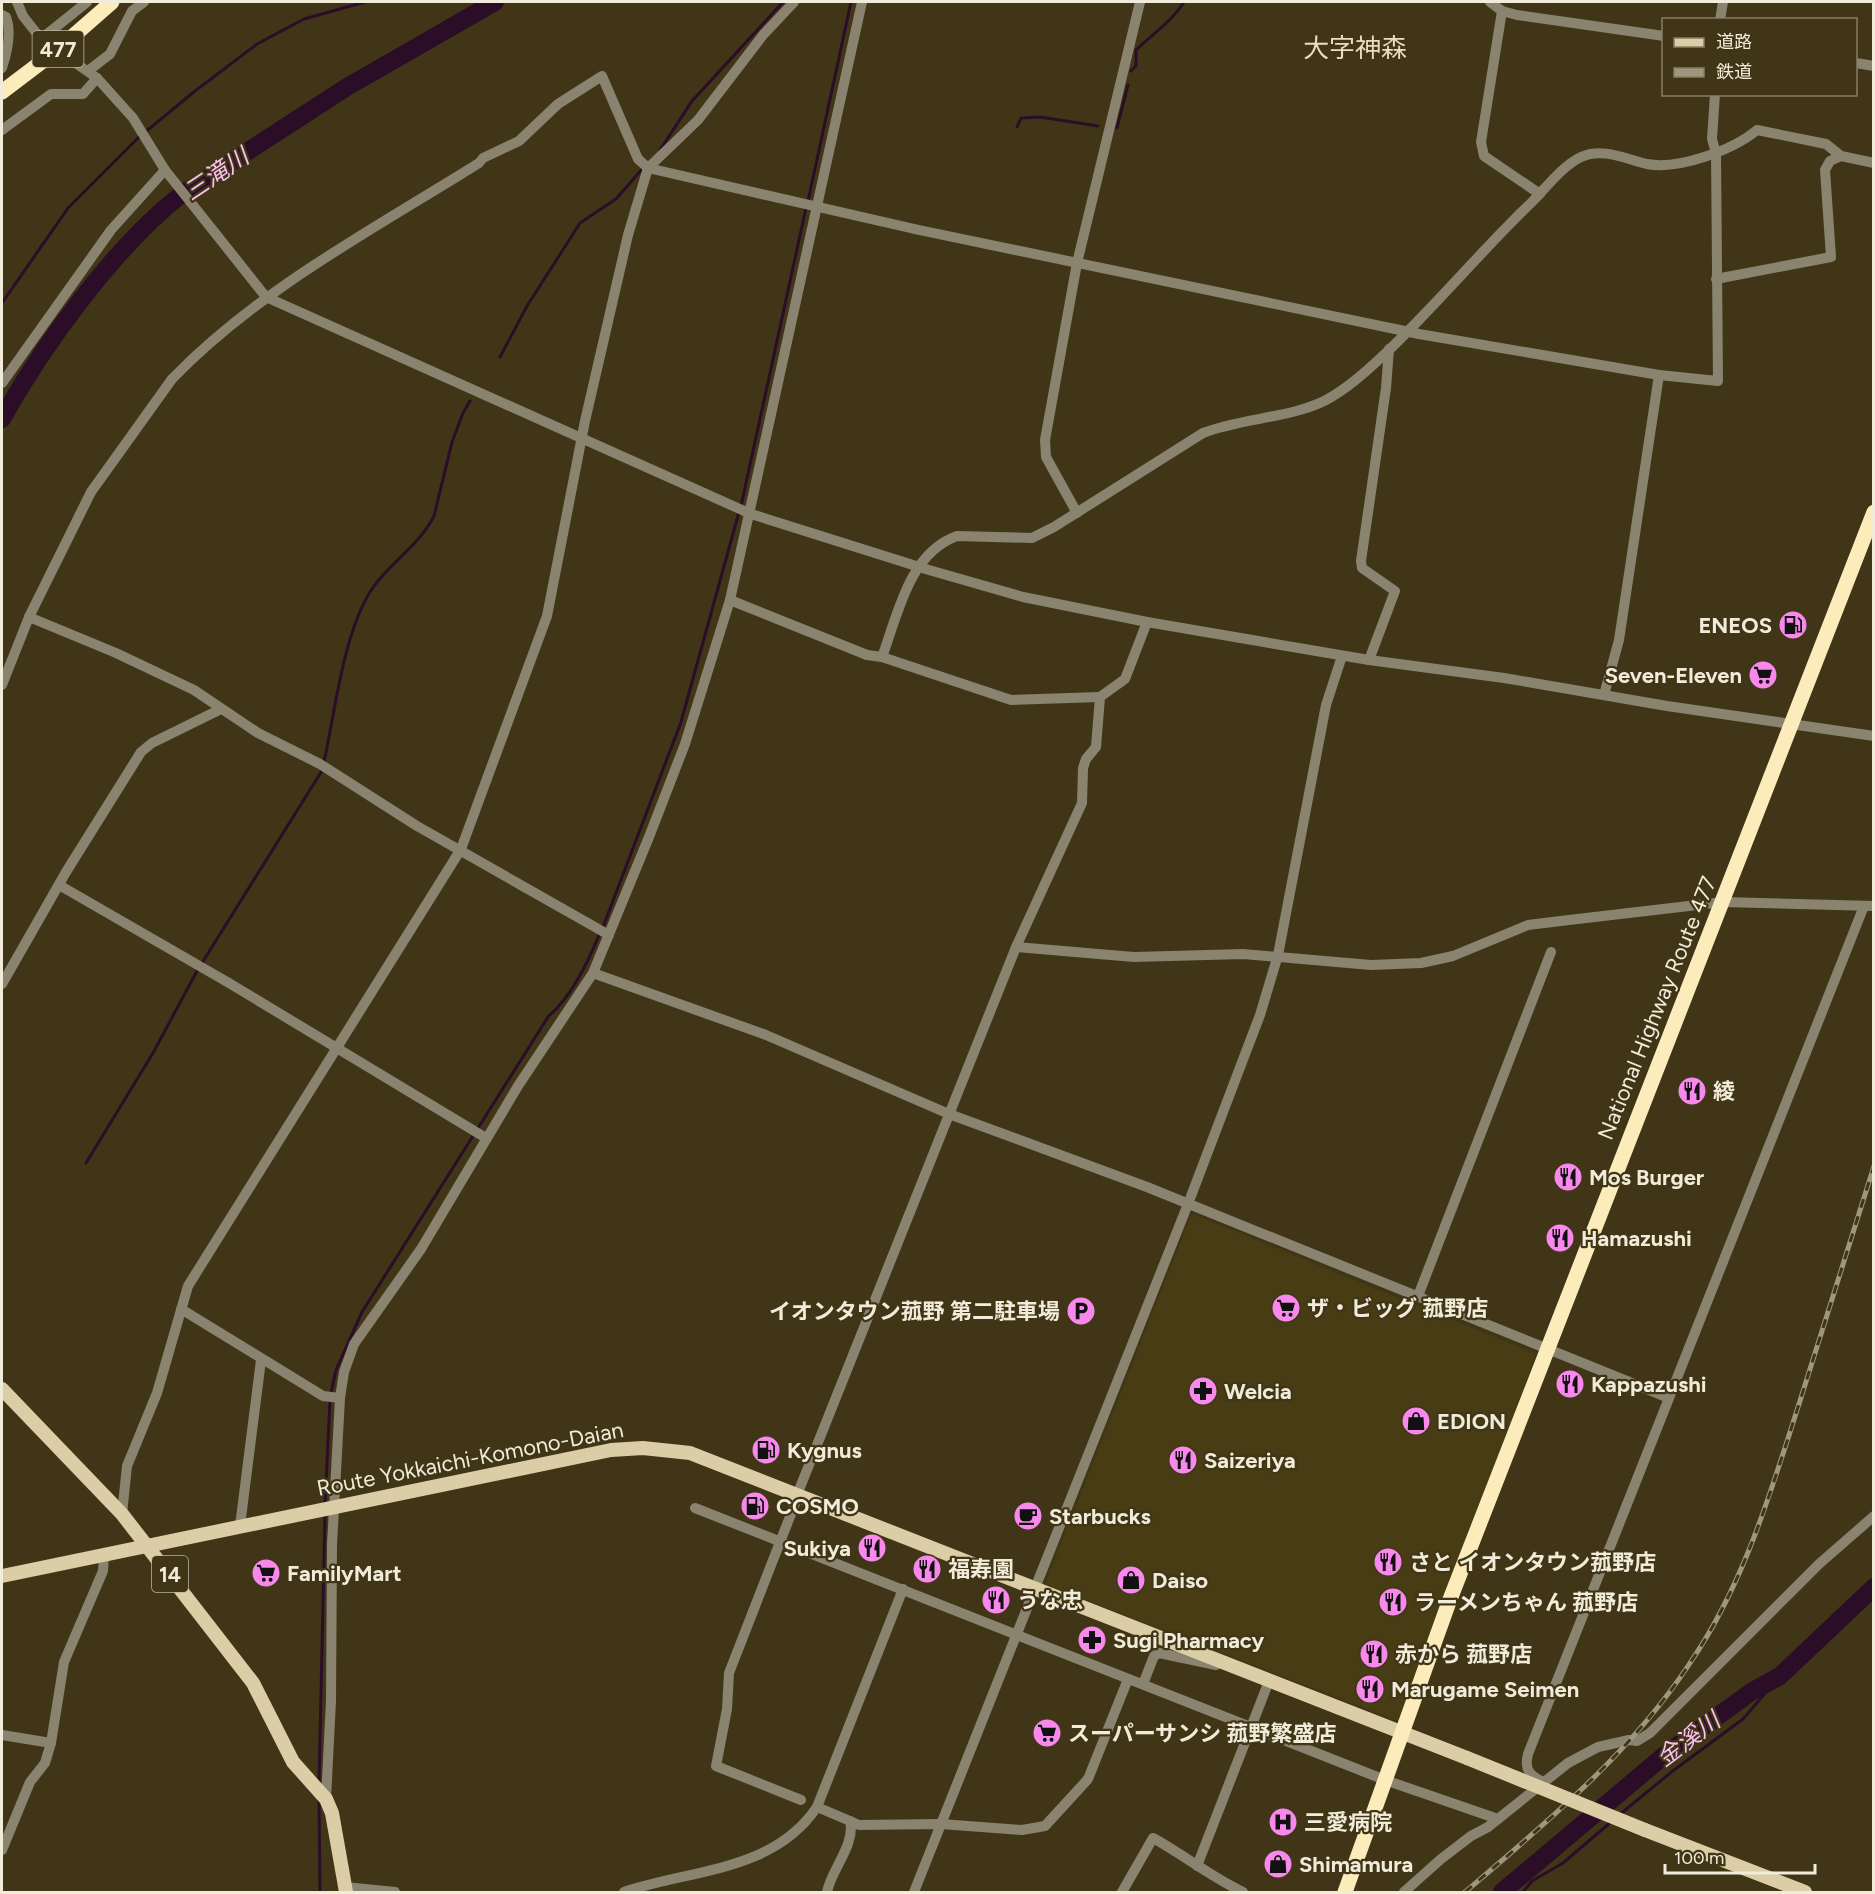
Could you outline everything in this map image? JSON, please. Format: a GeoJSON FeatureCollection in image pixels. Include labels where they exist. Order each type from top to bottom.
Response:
{"type":"FeatureCollection","features":[{"type":"Feature","properties":{"kind":"highway","name":"477"},"geometry":{"type":"LineString","coordinates":[[2,92],[56,51],[112,2]]}},
{"type":"Feature","properties":{"kind":"highway","name":"National Highway Route 477"},"geometry":{"type":"LineString","coordinates":[[1345,1893],[1449,1602],[1546,1350],[1724,902],[1874,512]]}},
{"type":"Feature","properties":{"kind":"main road","name":"14"},"geometry":{"type":"LineString","coordinates":[[2,1389],[149,1545],[254,1683],[293,1762],[324,1796]]}},
{"type":"Feature","properties":{"kind":"main road","name":"Route Yokkaichi-Komono-Daian"},"geometry":{"type":"LineString","coordinates":[[2,1576],[611,1450],[643,1448],[690,1454],[1242,1671],[1402,1731],[1805,1893]]}},
{"type":"Feature","properties":{"kind":"main road"},"geometry":{"type":"LineString","coordinates":[[324,1796],[332,1813],[345,1890]]}},
{"type":"Feature","properties":{"kind":"street"},"geometry":{"type":"LineString","coordinates":[[17,2],[23,16],[41,39],[93,74],[138,124],[167,171],[266,297],[748,513],[917,567],[1023,597],[1147,622],[1342,656],[1874,736]]}},
{"type":"Feature","properties":{"kind":"street"},"geometry":{"type":"LineString","coordinates":[[41,39],[87,2]]}},
{"type":"Feature","properties":{"kind":"street"},"geometry":{"type":"LineString","coordinates":[[2,130],[51,94],[83,94],[93,74],[110,54],[132,11],[144,2]]}},
{"type":"Feature","properties":{"kind":"street"},"geometry":{"type":"LineString","coordinates":[[123,1515],[128,1466],[158,1393],[188,1286],[461,849],[547,616],[581,439],[645,166],[698,120],[734,76],[763,35],[794,2]]}},
{"type":"Feature","properties":{"kind":"street"},"geometry":{"type":"LineString","coordinates":[[324,1796],[328,1508],[339,1398],[344,1372],[354,1344],[421,1248],[484,1137],[593,973],[685,744],[730,600],[862,2]]}},
{"type":"Feature","properties":{"kind":"street"},"geometry":{"type":"LineString","coordinates":[[1077,513],[1046,457],[1045,440],[1077,263],[1140,2]]}},
{"type":"Feature","properties":{"kind":"street"},"geometry":{"type":"LineString","coordinates":[[1490,2],[1502,10],[1662,36]]}},
{"type":"Feature","properties":{"kind":"street"},"geometry":{"type":"LineString","coordinates":[[1720,18],[1723,2]]}},
{"type":"Feature","properties":{"kind":"street"},"geometry":{"type":"LineString","coordinates":[[1502,10],[1481,142],[1482,149],[1484,156],[1540,194]]}},
{"type":"Feature","properties":{"kind":"street"},"geometry":{"type":"LineString","coordinates":[[2,15],[6,17],[9,26],[7,52],[2,68]]}},
{"type":"Feature","properties":{"kind":"street"},"geometry":{"type":"LineString","coordinates":[[1857,63],[1874,66]]}},
{"type":"Feature","properties":{"kind":"street"},"geometry":{"type":"LineString","coordinates":[[2,685],[29,617],[91,492],[172,379],[266,297],[479,164],[483,158],[519,141],[558,104],[602,76],[645,166]]}},
{"type":"Feature","properties":{"kind":"street"},"geometry":{"type":"LineString","coordinates":[[645,166],[1077,263],[1408,332],[1659,375],[1718,381],[1716,153],[1712,139],[1715,96]]}},
{"type":"Feature","properties":{"kind":"street"},"geometry":{"type":"LineString","coordinates":[[882,657],[917,567],[948,539],[957,536],[1032,538],[1077,513],[1203,433],[1230,423],[1315,407],[1335,396],[1408,332],[1540,194],[1577,159],[1590,153],[1604,153],[1648,164],[1671,164],[1716,153],[1744,141],[1757,130],[1826,144],[1841,156],[1874,163]]}},
{"type":"Feature","properties":{"kind":"street"},"geometry":{"type":"LineString","coordinates":[[1716,279],[1831,257],[1825,170],[1830,161],[1841,156]]}},
{"type":"Feature","properties":{"kind":"street"},"geometry":{"type":"LineString","coordinates":[[2,383],[111,230],[167,171]]}},
{"type":"Feature","properties":{"kind":"street"},"geometry":{"type":"LineString","coordinates":[[1369,660],[1395,591],[1362,568],[1389,349]]}},
{"type":"Feature","properties":{"kind":"street"},"geometry":{"type":"LineString","coordinates":[[1604,694],[1619,640],[1659,375]]}},
{"type":"Feature","properties":{"kind":"street"},"geometry":{"type":"LineString","coordinates":[[730,600],[867,655],[882,657],[1011,700],[1100,697],[1125,679],[1147,622]]}},
{"type":"Feature","properties":{"kind":"street"},"geometry":{"type":"LineString","coordinates":[[29,617],[116,652],[194,690],[258,733],[323,766],[417,826],[608,934]]}},
{"type":"Feature","properties":{"kind":"street"},"geometry":{"type":"LineString","coordinates":[[914,1893],[1188,1204],[1260,1015],[1278,956],[1326,705],[1342,656]]}},
{"type":"Feature","properties":{"kind":"street"},"geometry":{"type":"LineString","coordinates":[[801,1800],[716,1766],[727,1709],[726,1681],[1016,947],[1082,803],[1083,768],[1086,759],[1096,747],[1100,697]]}},
{"type":"Feature","properties":{"kind":"street"},"geometry":{"type":"LineString","coordinates":[[2,984],[59,885],[141,752],[152,743],[221,709]]}},
{"type":"Feature","properties":{"kind":"street"},"geometry":{"type":"LineString","coordinates":[[59,885],[338,1048],[484,1137]]}},
{"type":"Feature","properties":{"kind":"street"},"geometry":{"type":"LineString","coordinates":[[1016,947],[1134,957],[1244,954],[1371,965],[1421,963],[1453,956],[1528,926],[1724,902],[1869,906],[1669,1398],[1528,1754],[1525,1764],[1527,1769],[1533,1777],[1543,1782]]}},
{"type":"Feature","properties":{"kind":"street"},"geometry":{"type":"LineString","coordinates":[[1418,1296],[1551,952]]}},
{"type":"Feature","properties":{"kind":"street"},"geometry":{"type":"LineString","coordinates":[[593,973],[766,1035],[949,1114],[1188,1204],[1669,1398]]}},
{"type":"Feature","properties":{"kind":"street"},"geometry":{"type":"LineString","coordinates":[[181,1309],[323,1396],[339,1398]]}},
{"type":"Feature","properties":{"kind":"street"},"geometry":{"type":"LineString","coordinates":[[240,1526],[261,1360]]}},
{"type":"Feature","properties":{"kind":"street"},"geometry":{"type":"LineString","coordinates":[[695,1508],[781,1540],[1240,1724],[1251,1726],[1385,1780],[1498,1819]]}},
{"type":"Feature","properties":{"kind":"street"},"geometry":{"type":"LineString","coordinates":[[1404,1893],[1441,1859],[1498,1819],[1568,1763],[1598,1747],[1629,1740],[1637,1741],[1650,1732],[1819,1564],[1874,1516]]}},
{"type":"Feature","properties":{"kind":"street"},"geometry":{"type":"LineString","coordinates":[[2,1846],[30,1782],[45,1763],[51,1743],[64,1662],[103,1571],[104,1555]]}},
{"type":"Feature","properties":{"kind":"street"},"geometry":{"type":"LineString","coordinates":[[624,1893],[752,1860],[800,1830],[817,1807],[903,1589]]}},
{"type":"Feature","properties":{"kind":"street"},"geometry":{"type":"LineString","coordinates":[[1143,1684],[1154,1656],[1159,1653],[1242,1671]]}},
{"type":"Feature","properties":{"kind":"street"},"geometry":{"type":"LineString","coordinates":[[817,1807],[859,1825],[941,1824],[1029,1830],[1050,1822],[1088,1779],[1128,1679]]}},
{"type":"Feature","properties":{"kind":"street"},"geometry":{"type":"LineString","coordinates":[[1197,1866],[1269,1681]]}},
{"type":"Feature","properties":{"kind":"street"},"geometry":{"type":"LineString","coordinates":[[2,1735],[51,1743]]}},
{"type":"Feature","properties":{"kind":"street"},"geometry":{"type":"LineString","coordinates":[[827,1893],[849,1838],[850,1821]]}},
{"type":"Feature","properties":{"kind":"street"},"geometry":{"type":"LineString","coordinates":[[1122,1893],[1153,1838],[1244,1893]]}},
{"type":"Feature","properties":{"kind":"street"},"geometry":{"type":"LineString","coordinates":[[345,1890],[395,1893]]}},
{"type":"Feature","properties":{"kind":"shaded area"},"geometry":{"type":"Polygon","coordinates":[[[1192,1214],[1536,1354],[1398,1721],[1045,1584],[1192,1214]]]}},
{"type":"Feature","properties":{"kind":"waterway"},"geometry":{"type":"LineString","coordinates":[[2,303],[68,208],[138,138],[257,44],[304,19],[365,2]]}},
{"type":"Feature","properties":{"kind":"waterway","name":"三滝川"},"geometry":{"type":"LineString","coordinates":[[2,419],[38,360],[82,298],[131,241],[182,194],[347,87],[495,2]]}},
{"type":"Feature","properties":{"kind":"waterway"},"geometry":{"type":"LineString","coordinates":[[660,150],[692,101],[783,2]]}},
{"type":"Feature","properties":{"kind":"waterway"},"geometry":{"type":"LineString","coordinates":[[808,201],[851,2]]}},
{"type":"Feature","properties":{"kind":"waterway"},"geometry":{"type":"LineString","coordinates":[[1131,71],[1136,66],[1136,50],[1168,21],[1184,2]]}},
{"type":"Feature","properties":{"kind":"waterway"},"geometry":{"type":"LineString","coordinates":[[1117,128],[1128,85]]}},
{"type":"Feature","properties":{"kind":"waterway"},"geometry":{"type":"LineString","coordinates":[[1017,127],[1021,118],[1040,117],[1098,126]]}},
{"type":"Feature","properties":{"kind":"waterway"},"geometry":{"type":"LineString","coordinates":[[500,357],[527,306],[580,223],[616,199],[643,168]]}},
{"type":"Feature","properties":{"kind":"waterway"},"geometry":{"type":"LineString","coordinates":[[741,506],[806,208]]}},
{"type":"Feature","properties":{"kind":"waterway"},"geometry":{"type":"LineString","coordinates":[[324,762],[345,656],[358,615],[374,586],[419,538],[434,516],[452,442],[470,401]]}},
{"type":"Feature","properties":{"kind":"waterway"},"geometry":{"type":"LineString","coordinates":[[603,927],[681,722],[739,512]]}},
{"type":"Feature","properties":{"kind":"waterway"},"geometry":{"type":"LineString","coordinates":[[86,1163],[153,1053],[197,971],[323,769]]}},
{"type":"Feature","properties":{"kind":"waterway"},"geometry":{"type":"LineString","coordinates":[[331,1393],[336,1370],[362,1312],[548,1017],[572,989],[600,933]]}},
{"type":"Feature","properties":{"kind":"waterway"},"geometry":{"type":"LineString","coordinates":[[325,1504],[330,1400]]}},
{"type":"Feature","properties":{"kind":"waterway"},"geometry":{"type":"LineString","coordinates":[[319,1783],[325,1514]]}},
{"type":"Feature","properties":{"kind":"waterway","name":"金溪川"},"geometry":{"type":"LineString","coordinates":[[1502,1892],[1666,1754],[1751,1692],[1780,1676],[1874,1587]]}},
{"type":"Feature","properties":{"kind":"waterway"},"geometry":{"type":"LineString","coordinates":[[1619,1815],[1674,1770],[1743,1719],[1780,1676]]}},
{"type":"Feature","properties":{"kind":"waterway"},"geometry":{"type":"LineString","coordinates":[[319,1798],[320,1892]]}},
{"type":"Feature","properties":{"kind":"waterway"},"geometry":{"type":"LineString","coordinates":[[1523,1892],[1532,1881],[1563,1863],[1612,1821]]}},
{"type":"Feature","properties":{"kind":"railway"},"geometry":{"type":"LineString","coordinates":[[1465,1892],[1556,1813],[1614,1757],[1667,1696],[1709,1633],[1741,1570],[1766,1505],[1874,1166]]}},
{"type":"Feature","properties":{"kind":"place","name":"ENEOS"},"geometry":{"type":"Point","coordinates":[1793,625]}},
{"type":"Feature","properties":{"kind":"place","name":"Seven-Eleven"},"geometry":{"type":"Point","coordinates":[1763,675]}},
{"type":"Feature","properties":{"kind":"place","name":"綾"},"geometry":{"type":"Point","coordinates":[1692,1091]}},
{"type":"Feature","properties":{"kind":"place","name":"Mos Burger"},"geometry":{"type":"Point","coordinates":[1568,1177]}},
{"type":"Feature","properties":{"kind":"place","name":"Hamazushi"},"geometry":{"type":"Point","coordinates":[1560,1238]}},
{"type":"Feature","properties":{"kind":"place","name":"ザ・ビッグ 菰野店"},"geometry":{"type":"Point","coordinates":[1286,1308]}},
{"type":"Feature","properties":{"kind":"place","name":"イオンタウン菰野 第二駐車場"},"geometry":{"type":"Point","coordinates":[1081,1311]}},
{"type":"Feature","properties":{"kind":"place","name":"Kappazushi"},"geometry":{"type":"Point","coordinates":[1570,1384]}},
{"type":"Feature","properties":{"kind":"place","name":"Welcia"},"geometry":{"type":"Point","coordinates":[1203,1391]}},
{"type":"Feature","properties":{"kind":"place","name":"EDION"},"geometry":{"type":"Point","coordinates":[1416,1421]}},
{"type":"Feature","properties":{"kind":"place","name":"Kygnus"},"geometry":{"type":"Point","coordinates":[766,1450]}},
{"type":"Feature","properties":{"kind":"place","name":"Saizeriya"},"geometry":{"type":"Point","coordinates":[1183,1460]}},
{"type":"Feature","properties":{"kind":"place","name":"COSMO"},"geometry":{"type":"Point","coordinates":[755,1506]}},
{"type":"Feature","properties":{"kind":"place","name":"Starbucks"},"geometry":{"type":"Point","coordinates":[1028,1516]}},
{"type":"Feature","properties":{"kind":"place","name":"Sukiya"},"geometry":{"type":"Point","coordinates":[872,1548]}},
{"type":"Feature","properties":{"kind":"place","name":"さと イオンタウン菰野店"},"geometry":{"type":"Point","coordinates":[1388,1562]}},
{"type":"Feature","properties":{"kind":"place","name":"福寿園"},"geometry":{"type":"Point","coordinates":[927,1569]}},
{"type":"Feature","properties":{"kind":"place","name":"FamilyMart"},"geometry":{"type":"Point","coordinates":[266,1573]}},
{"type":"Feature","properties":{"kind":"place","name":"Daiso"},"geometry":{"type":"Point","coordinates":[1131,1580]}},
{"type":"Feature","properties":{"kind":"place","name":"うな忠"},"geometry":{"type":"Point","coordinates":[996,1600]}},
{"type":"Feature","properties":{"kind":"place","name":"ラーメンちゃん 菰野店"},"geometry":{"type":"Point","coordinates":[1393,1602]}},
{"type":"Feature","properties":{"kind":"place","name":"Sugi Pharmacy"},"geometry":{"type":"Point","coordinates":[1092,1640]}},
{"type":"Feature","properties":{"kind":"place","name":"赤から 菰野店"},"geometry":{"type":"Point","coordinates":[1374,1654]}},
{"type":"Feature","properties":{"kind":"place","name":"Marugame Seimen"},"geometry":{"type":"Point","coordinates":[1370,1689]}},
{"type":"Feature","properties":{"kind":"place","name":"スーパーサンシ 菰野繁盛店"},"geometry":{"type":"Point","coordinates":[1047,1733]}},
{"type":"Feature","properties":{"kind":"place","name":"三愛病院"},"geometry":{"type":"Point","coordinates":[1283,1822]}},
{"type":"Feature","properties":{"kind":"place","name":"Shimamura"},"geometry":{"type":"Point","coordinates":[1278,1864]}},
{"type":"Feature","properties":{"kind":"district","name":"大字神森"},"geometry":{"type":"Point","coordinates":[1355,48]}}]}
